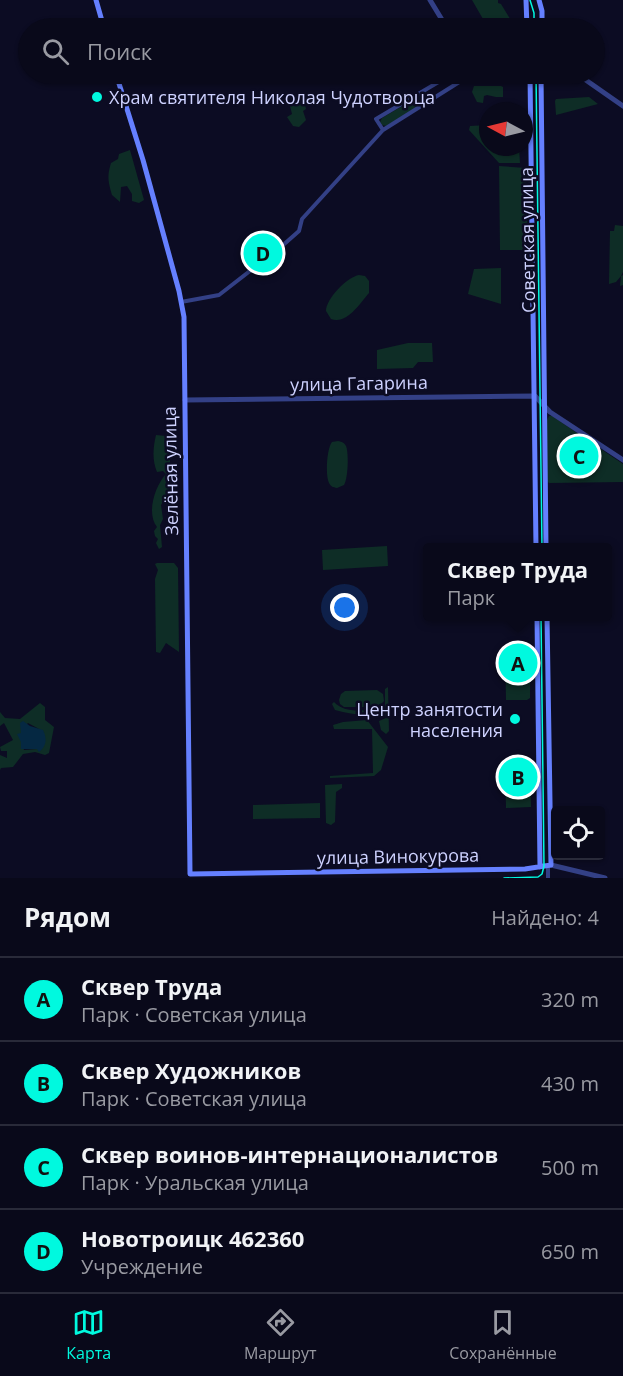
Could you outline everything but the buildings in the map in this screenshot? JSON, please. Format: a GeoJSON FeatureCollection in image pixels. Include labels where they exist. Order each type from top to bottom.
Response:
{"type":"FeatureCollection","features":[{"type":"Feature","properties":{"kind":"main road"},"geometry":{"type":"LineString","coordinates":[[96,0],[101,18]]}},
{"type":"Feature","properties":{"kind":"main road"},"geometry":{"type":"LineString","coordinates":[[526,0],[527,18]]}},
{"type":"Feature","properties":{"kind":"main road"},"geometry":{"type":"LineString","coordinates":[[539,0],[542,18]]}},
{"type":"Feature","properties":{"kind":"main road","name":"Зелёная улица"},"geometry":{"type":"LineString","coordinates":[[119,84],[184,317],[190,876]]}},
{"type":"Feature","properties":{"kind":"main road","name":"Советская улица"},"geometry":{"type":"LineString","coordinates":[[530,84],[536,543]]}},
{"type":"Feature","properties":{"kind":"main road","name":"Советская улица"},"geometry":{"type":"LineString","coordinates":[[541,84],[546,543]]}},
{"type":"Feature","properties":{"kind":"main road"},"geometry":{"type":"LineString","coordinates":[[537,621],[540,867]]}},
{"type":"Feature","properties":{"kind":"main road"},"geometry":{"type":"LineString","coordinates":[[547,621],[550,866]]}},
{"type":"Feature","properties":{"kind":"main road","name":"улица Винокурова"},"geometry":{"type":"LineString","coordinates":[[190,876],[525,869],[550,866]]}},
{"type":"Feature","properties":{"kind":"street"},"geometry":{"type":"LineString","coordinates":[[430,0],[441,18]]}},
{"type":"Feature","properties":{"kind":"street"},"geometry":{"type":"LineString","coordinates":[[382,130],[376,119],[435,84]]}},
{"type":"Feature","properties":{"kind":"street"},"geometry":{"type":"LineString","coordinates":[[181,302],[219,295],[282,246],[299,231],[302,219],[382,130],[458,84]]}},
{"type":"Feature","properties":{"kind":"street"},"geometry":{"type":"LineString","coordinates":[[592,84],[623,106]]}},
{"type":"Feature","properties":{"kind":"street"},"geometry":{"type":"LineString","coordinates":[[535,396],[550,412],[623,460]]}},
{"type":"Feature","properties":{"kind":"street","name":"улица Гагарина"},"geometry":{"type":"LineString","coordinates":[[185,400],[535,396]]}},
{"type":"Feature","properties":{"kind":"street"},"geometry":{"type":"LineString","coordinates":[[548,878],[550,866]]}},
{"type":"Feature","properties":{"kind":"street","name":"улица Винокурова"},"geometry":{"type":"LineString","coordinates":[[550,866],[605,878]]}},
{"type":"Feature","properties":{"kind":"green space"},"geometry":{"type":"Polygon","coordinates":[[[472,0],[498,0],[510,18],[500,18],[482,18],[472,0]]]}},
{"type":"Feature","properties":{"kind":"green space"},"geometry":{"type":"Polygon","coordinates":[[[474,86],[501,86],[503,97],[487,95],[484,96],[483,102],[479,102],[472,92],[474,86]]]}},
{"type":"Feature","properties":{"kind":"green space"},"geometry":{"type":"Polygon","coordinates":[[[426,92],[429,97],[428,101],[386,126],[382,125],[380,122],[382,118],[426,92]]]}},
{"type":"Feature","properties":{"kind":"green space"},"geometry":{"type":"Polygon","coordinates":[[[589,97],[598,104],[556,115],[556,99],[589,97]]]}},
{"type":"Feature","properties":{"kind":"green space"},"geometry":{"type":"Polygon","coordinates":[[[296,99],[307,102],[306,109],[303,111],[306,120],[299,127],[293,126],[287,117],[292,114],[290,106],[296,99]]]}},
{"type":"Feature","properties":{"kind":"green space"},"geometry":{"type":"Polygon","coordinates":[[[470,126],[479,126],[479,141],[469,130],[470,126]]]}},
{"type":"Feature","properties":{"kind":"green space"},"geometry":{"type":"Polygon","coordinates":[[[130,150],[144,200],[139,203],[132,201],[132,194],[127,186],[121,187],[120,202],[112,195],[109,182],[111,163],[118,159],[119,154],[130,150]]]}},
{"type":"Feature","properties":{"kind":"green space"},"geometry":{"type":"Polygon","coordinates":[[[493,156],[520,156],[520,163],[499,163],[493,156]]]}},
{"type":"Feature","properties":{"kind":"green space"},"geometry":{"type":"Polygon","coordinates":[[[499,166],[526,168],[527,200],[523,202],[523,213],[527,215],[528,246],[525,250],[500,250],[499,166]]]}},
{"type":"Feature","properties":{"kind":"green space"},"geometry":{"type":"Polygon","coordinates":[[[615,225],[623,226],[623,272],[616,282],[609,284],[610,231],[614,231],[615,225]]]}},
{"type":"Feature","properties":{"kind":"green space"},"geometry":{"type":"Polygon","coordinates":[[[501,268],[501,304],[468,294],[474,269],[501,268]]]}},
{"type":"Feature","properties":{"kind":"green space"},"geometry":{"type":"Polygon","coordinates":[[[359,275],[365,276],[369,281],[369,293],[348,316],[337,320],[331,319],[326,311],[329,301],[343,284],[359,275]]]}},
{"type":"Feature","properties":{"kind":"green space"},"geometry":{"type":"Polygon","coordinates":[[[623,275],[623,285],[620,286],[623,275]]]}},
{"type":"Feature","properties":{"kind":"green space"},"geometry":{"type":"Polygon","coordinates":[[[408,343],[432,343],[433,362],[418,362],[413,368],[377,369],[377,350],[408,343]]]}},
{"type":"Feature","properties":{"kind":"green space"},"geometry":{"type":"Polygon","coordinates":[[[549,416],[623,464],[623,482],[549,483],[547,481],[547,420],[549,416]]]}},
{"type":"Feature","properties":{"kind":"green space"},"geometry":{"type":"Polygon","coordinates":[[[156,435],[166,436],[166,441],[170,444],[170,497],[165,498],[161,505],[162,547],[159,549],[154,531],[157,527],[152,507],[155,492],[166,474],[163,471],[157,472],[155,467],[156,435]]]}},
{"type":"Feature","properties":{"kind":"green space"},"geometry":{"type":"Polygon","coordinates":[[[338,441],[346,446],[348,466],[344,485],[337,488],[329,483],[327,468],[330,445],[338,441]]]}},
{"type":"Feature","properties":{"kind":"green space"},"geometry":{"type":"Polygon","coordinates":[[[387,546],[388,566],[323,570],[322,550],[387,546]]]}},
{"type":"Feature","properties":{"kind":"green space"},"geometry":{"type":"Polygon","coordinates":[[[174,563],[178,568],[179,652],[166,643],[160,653],[156,652],[155,579],[158,570],[155,564],[174,563]]]}},
{"type":"Feature","properties":{"kind":"green space"},"geometry":{"type":"Polygon","coordinates":[[[505,649],[530,649],[530,698],[527,700],[506,700],[505,649]]]}},
{"type":"Feature","properties":{"kind":"green space"},"geometry":{"type":"Polygon","coordinates":[[[388,687],[389,731],[386,734],[381,730],[379,721],[386,718],[385,713],[366,715],[348,713],[335,710],[332,704],[334,702],[351,710],[385,707],[385,689],[388,687]]]}},
{"type":"Feature","properties":{"kind":"green space"},"geometry":{"type":"Polygon","coordinates":[[[377,690],[383,694],[384,701],[378,707],[344,707],[339,700],[345,691],[377,690]]]}},
{"type":"Feature","properties":{"kind":"green space"},"geometry":{"type":"Polygon","coordinates":[[[40,703],[45,707],[45,720],[54,727],[49,753],[45,755],[35,752],[23,754],[13,767],[0,770],[0,755],[7,758],[7,751],[1,751],[0,747],[13,740],[4,723],[0,726],[0,712],[5,718],[20,719],[40,703]],[[28,723],[25,727],[21,736],[24,750],[37,749],[39,729],[28,723]]]}},
{"type":"Feature","properties":{"kind":"green space"},"geometry":{"type":"Polygon","coordinates":[[[367,720],[388,747],[381,770],[374,776],[330,778],[330,776],[373,773],[372,729],[334,729],[333,725],[367,720]]]}},
{"type":"Feature","properties":{"kind":"green space"},"geometry":{"type":"Polygon","coordinates":[[[505,763],[530,764],[531,807],[506,808],[505,763]]]}},
{"type":"Feature","properties":{"kind":"green space"},"geometry":{"type":"Polygon","coordinates":[[[342,784],[342,788],[336,792],[335,822],[331,825],[326,823],[325,785],[342,784]]]}},
{"type":"Feature","properties":{"kind":"green space"},"geometry":{"type":"Polygon","coordinates":[[[320,803],[320,818],[253,819],[253,805],[320,803]]]}},
{"type":"Feature","properties":{"kind":"water"},"geometry":{"type":"Polygon","coordinates":[[[23,721],[43,730],[46,742],[39,752],[37,749],[21,749],[21,742],[17,734],[21,733],[20,723],[23,721]]]}},
{"type":"Feature","properties":{"kind":"tram line"},"geometry":{"type":"LineString","coordinates":[[530,0],[534,18]]}},
{"type":"Feature","properties":{"kind":"tram line"},"geometry":{"type":"LineString","coordinates":[[536,84],[542,543]]}},
{"type":"Feature","properties":{"kind":"tram line"},"geometry":{"type":"LineString","coordinates":[[504,878],[538,877],[542,874],[544,866],[541,621]]}},
{"type":"Feature","properties":{"kind":"place","name":"Храм святителя Николая Чудотворца"},"geometry":{"type":"Point","coordinates":[97,97]}},
{"type":"Feature","properties":{"kind":"place","name":"Новотроицк 462360"},"geometry":{"type":"Point","coordinates":[263,253]}},
{"type":"Feature","properties":{"kind":"place","name":"Сквер воинов-интернационалистов"},"geometry":{"type":"Point","coordinates":[579,456]}},
{"type":"Feature","properties":{"kind":"place","name":"Сквер Труда"},"geometry":{"type":"Point","coordinates":[518,663]}},
{"type":"Feature","properties":{"kind":"place","name":"Центр занятости населения"},"geometry":{"type":"Point","coordinates":[515,719]}},
{"type":"Feature","properties":{"kind":"place","name":"Сквер Художников"},"geometry":{"type":"Point","coordinates":[518,777]}}]}
